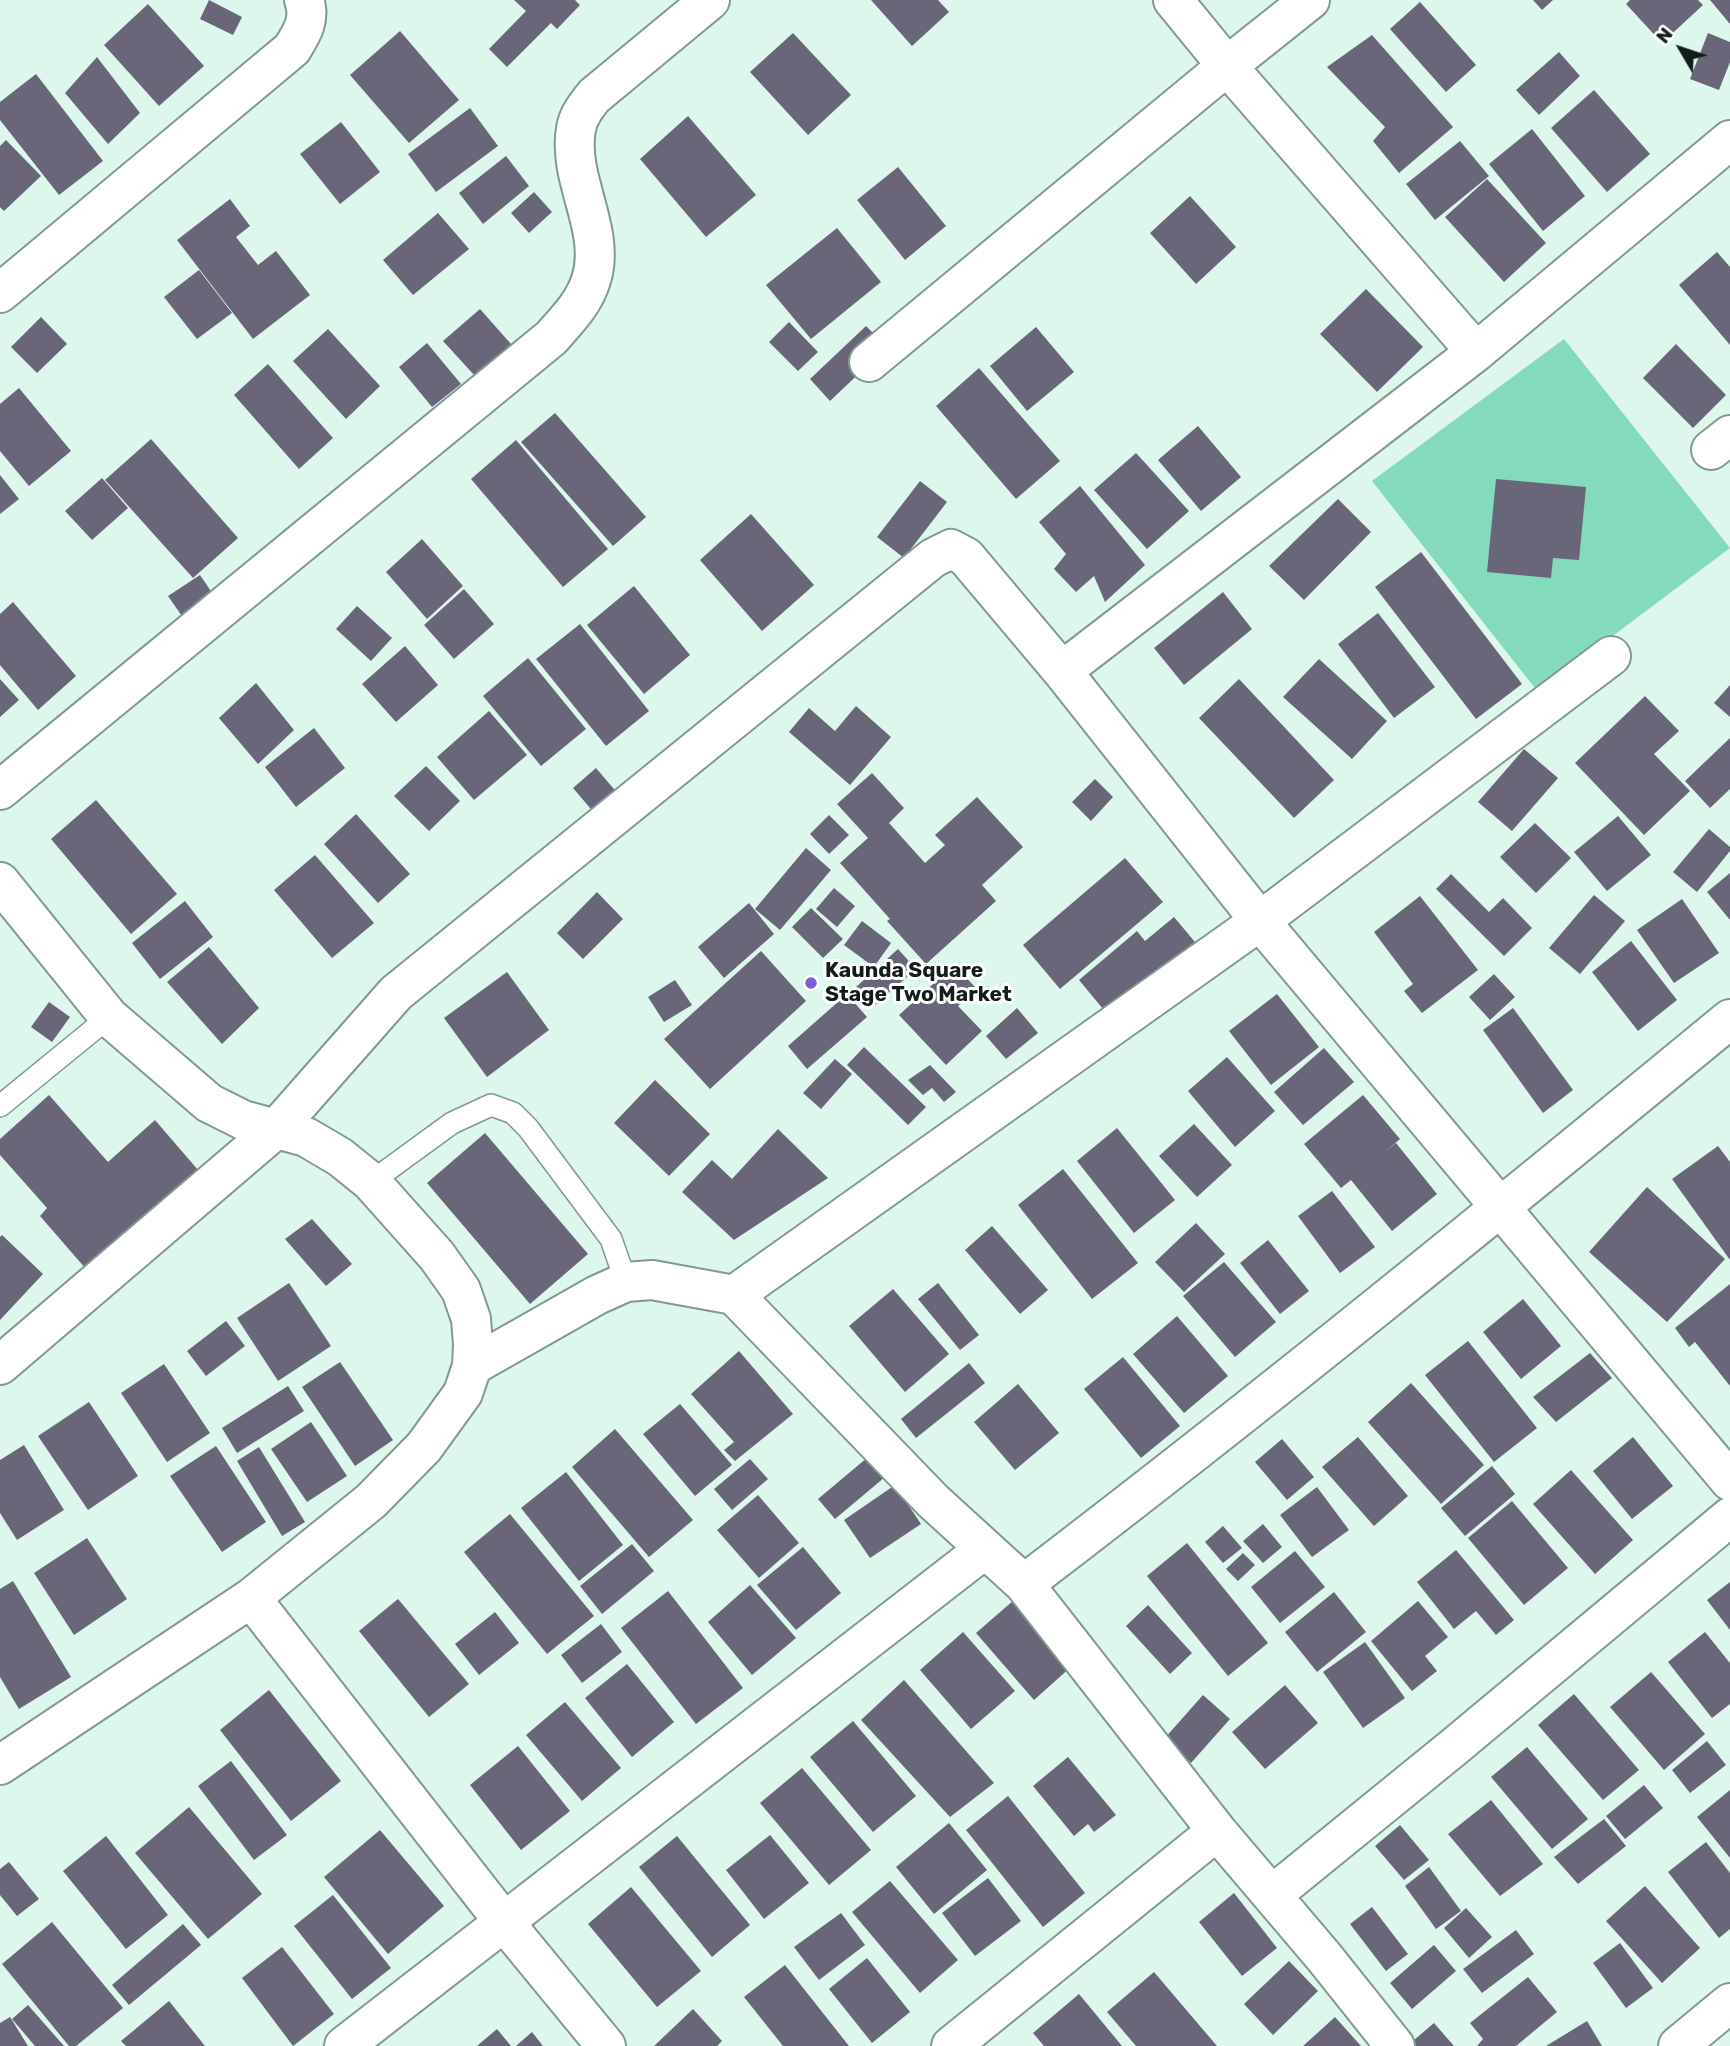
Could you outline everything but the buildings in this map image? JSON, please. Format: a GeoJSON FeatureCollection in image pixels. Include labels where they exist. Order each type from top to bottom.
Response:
{"type":"FeatureCollection","features":[{"type":"Feature","properties":{"kind":"street"},"geometry":{"type":"LineString","coordinates":[[0,293],[292,49],[306,23],[304,0]]}},
{"type":"Feature","properties":{"kind":"street"},"geometry":{"type":"LineString","coordinates":[[0,790],[551,338],[570,317],[583,300],[592,279],[594,261],[594,239],[575,151],[576,130],[582,112],[594,96],[710,0]]}},
{"type":"Feature","properties":{"kind":"street"},"geometry":{"type":"LineString","coordinates":[[1173,0],[1227,66],[1476,352]]}},
{"type":"Feature","properties":{"kind":"street"},"geometry":{"type":"LineString","coordinates":[[869,362],[1310,0]]}},
{"type":"Feature","properties":{"kind":"street"},"geometry":{"type":"LineString","coordinates":[[1062,671],[1476,352],[1730,140]]}},
{"type":"Feature","properties":{"kind":"street"},"geometry":{"type":"LineString","coordinates":[[0,1365],[277,1128],[396,993],[942,552],[951,550],[967,557],[1062,671],[1260,921],[1730,1481]]}},
{"type":"Feature","properties":{"kind":"street"},"geometry":{"type":"LineString","coordinates":[[734,1294],[1260,921],[1611,656]]}},
{"type":"Feature","properties":{"kind":"street"},"geometry":{"type":"LineString","coordinates":[[0,882],[109,1017],[209,1103],[243,1120],[306,1137],[340,1157],[371,1182],[437,1256],[461,1290],[471,1319],[472,1366],[463,1393],[424,1447],[371,1501],[251,1598],[0,1765]]}},
{"type":"Feature","properties":{"kind":"street"},"geometry":{"type":"LineString","coordinates":[[1024,1584],[1203,1447],[1502,1207],[1730,1019]]}},
{"type":"Feature","properties":{"kind":"street"},"geometry":{"type":"LineString","coordinates":[[472,1366],[597,1294],[626,1282],[652,1280],[734,1294],[933,1502],[1024,1584],[1217,1831],[1395,2046]]}},
{"type":"Feature","properties":{"kind":"street"},"geometry":{"type":"LineString","coordinates":[[1272,1895],[1730,1517]]}},
{"type":"Feature","properties":{"kind":"street"},"geometry":{"type":"LineString","coordinates":[[344,2046],[985,1549]]}},
{"type":"Feature","properties":{"kind":"street"},"geometry":{"type":"LineString","coordinates":[[251,1598],[504,1922],[606,2046]]}},
{"type":"Feature","properties":{"kind":"street"},"geometry":{"type":"LineString","coordinates":[[951,2046],[1217,1831]]}},
{"type":"Feature","properties":{"kind":"street"},"geometry":{"type":"LineString","coordinates":[[1678,2046],[1730,2003]]}},
{"type":"Feature","properties":{"kind":"lane"},"geometry":{"type":"LineString","coordinates":[[0,1106],[109,1017]]}},
{"type":"Feature","properties":{"kind":"lane"},"geometry":{"type":"LineString","coordinates":[[371,1182],[452,1123],[491,1105],[513,1113],[528,1128],[611,1239],[626,1282]]}},
{"type":"Feature","properties":{"kind":"green space"},"geometry":{"type":"Polygon","coordinates":[[[1564,339],[1730,548],[1538,692],[1372,481],[1564,339]]]}},
{"type":"Feature","properties":{"kind":"place","name":"Kaunda Square Stage Two Market"},"geometry":{"type":"Point","coordinates":[811,983]}}]}
